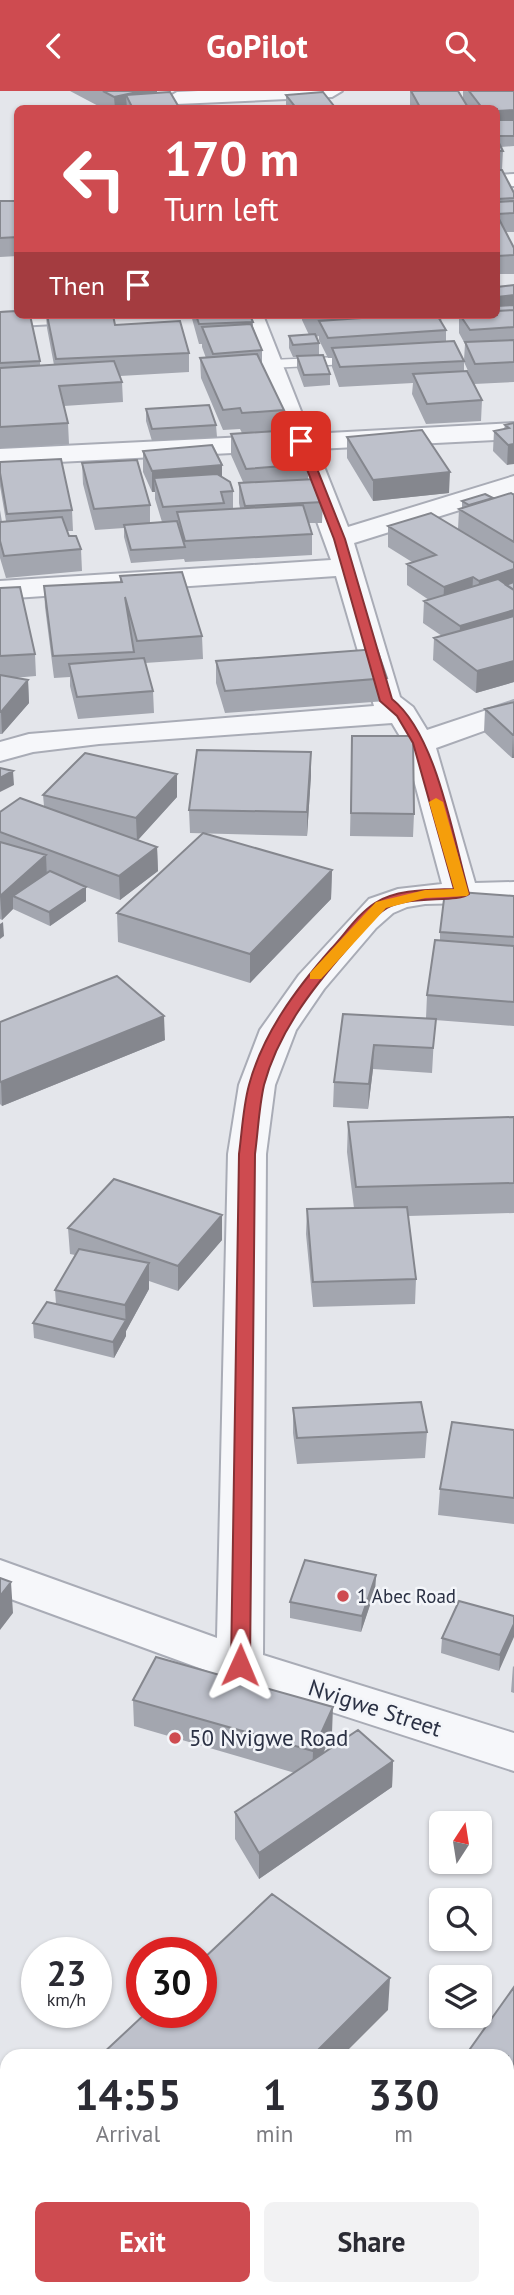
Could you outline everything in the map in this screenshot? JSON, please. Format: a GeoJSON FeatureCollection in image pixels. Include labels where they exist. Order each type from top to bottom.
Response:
{"type":"FeatureCollection","features":[{"type":"Feature","properties":{"kind":"street"},"geometry":{"type":"LineString","coordinates":[[178,99],[332,91]]}},
{"type":"Feature","properties":{"kind":"street"},"geometry":{"type":"LineString","coordinates":[[0,320],[18,319]]}},
{"type":"Feature","properties":{"kind":"street"},"geometry":{"type":"LineString","coordinates":[[253,319],[340,539],[386,701],[402,713],[419,743],[462,894]]}},
{"type":"Feature","properties":{"kind":"street"},"geometry":{"type":"LineString","coordinates":[[0,457],[514,431]]}},
{"type":"Feature","properties":{"kind":"street"},"geometry":{"type":"LineString","coordinates":[[340,539],[514,484]]}},
{"type":"Feature","properties":{"kind":"street"},"geometry":{"type":"LineString","coordinates":[[0,590],[347,567]]}},
{"type":"Feature","properties":{"kind":"street"},"geometry":{"type":"LineString","coordinates":[[419,743],[514,710]]}},
{"type":"Feature","properties":{"kind":"street"},"geometry":{"type":"LineString","coordinates":[[0,752],[29,743],[99,735],[402,713]]}},
{"type":"Feature","properties":{"kind":"street"},"geometry":{"type":"LineString","coordinates":[[240,1665],[247,1154],[257,1085],[278,1030],[311,982],[381,905],[425,894],[514,892]]}},
{"type":"Feature","properties":{"kind":"street","name":"Nvigwe Street"},"geometry":{"type":"LineString","coordinates":[[0,1577],[240,1665],[514,1752]]}},
{"type":"Feature","properties":{"kind":"lane"},"geometry":{"type":"LineString","coordinates":[[271,364],[379,360]]}},
{"type":"Feature","properties":{"kind":"building"},"geometry":{"type":"Polygon","coordinates":[[[103,91],[142,91],[114,97],[103,91]]]}},
{"type":"Feature","properties":{"kind":"building"},"geometry":{"type":"Polygon","coordinates":[[[411,91],[458,91],[467,105],[419,105],[411,91]]]}},
{"type":"Feature","properties":{"kind":"building"},"geometry":{"type":"Polygon","coordinates":[[[469,91],[514,91],[514,110],[500,111],[500,105],[480,105],[469,91]]]}},
{"type":"Feature","properties":{"kind":"building"},"geometry":{"type":"Polygon","coordinates":[[[170,92],[178,105],[131,105],[126,95],[170,92]]]}},
{"type":"Feature","properties":{"kind":"building"},"geometry":{"type":"Polygon","coordinates":[[[323,92],[333,105],[294,105],[286,95],[323,92]]]}},
{"type":"Feature","properties":{"kind":"building"},"geometry":{"type":"Polygon","coordinates":[[[500,120],[514,120],[514,136],[500,136],[500,120]]]}},
{"type":"Feature","properties":{"kind":"building"},"geometry":{"type":"Polygon","coordinates":[[[500,170],[514,193],[514,198],[500,199],[500,170]]]}},
{"type":"Feature","properties":{"kind":"building"},"geometry":{"type":"Polygon","coordinates":[[[0,201],[14,201],[14,237],[0,238],[0,201]]]}},
{"type":"Feature","properties":{"kind":"building"},"geometry":{"type":"Polygon","coordinates":[[[514,201],[514,213],[500,214],[500,202],[514,201]]]}},
{"type":"Feature","properties":{"kind":"building"},"geometry":{"type":"Polygon","coordinates":[[[500,221],[514,248],[514,255],[500,256],[500,221]]]}},
{"type":"Feature","properties":{"kind":"building"},"geometry":{"type":"Polygon","coordinates":[[[514,285],[514,295],[500,297],[500,287],[514,285]]]}},
{"type":"Feature","properties":{"kind":"building"},"geometry":{"type":"Polygon","coordinates":[[[514,305],[514,310],[500,311],[500,306],[514,305]]]}},
{"type":"Feature","properties":{"kind":"building"},"geometry":{"type":"Polygon","coordinates":[[[514,310],[514,327],[470,330],[463,319],[500,319],[500,311],[514,310]]]}},
{"type":"Feature","properties":{"kind":"building"},"geometry":{"type":"Polygon","coordinates":[[[14,311],[14,319],[31,319],[40,361],[0,363],[0,312],[14,311]]]}},
{"type":"Feature","properties":{"kind":"building"},"geometry":{"type":"Polygon","coordinates":[[[48,319],[114,319],[115,325],[180,321],[189,353],[56,359],[48,319]]]}},
{"type":"Feature","properties":{"kind":"building"},"geometry":{"type":"Polygon","coordinates":[[[197,319],[252,319],[253,322],[199,324],[197,319]]]}},
{"type":"Feature","properties":{"kind":"building"},"geometry":{"type":"Polygon","coordinates":[[[439,319],[446,330],[328,338],[319,321],[439,319]]]}},
{"type":"Feature","properties":{"kind":"building"},"geometry":{"type":"Polygon","coordinates":[[[251,324],[262,350],[213,354],[202,327],[251,324]]]}},
{"type":"Feature","properties":{"kind":"building"},"geometry":{"type":"Polygon","coordinates":[[[315,334],[319,343],[293,345],[289,336],[315,334]]]}},
{"type":"Feature","properties":{"kind":"building"},"geometry":{"type":"Polygon","coordinates":[[[514,340],[514,362],[475,364],[465,342],[514,340]]]}},
{"type":"Feature","properties":{"kind":"building"},"geometry":{"type":"Polygon","coordinates":[[[454,341],[464,361],[340,367],[332,348],[454,341]]]}},
{"type":"Feature","properties":{"kind":"building"},"geometry":{"type":"Polygon","coordinates":[[[257,354],[284,410],[242,413],[240,408],[223,410],[200,358],[257,354]]]}},
{"type":"Feature","properties":{"kind":"building"},"geometry":{"type":"Polygon","coordinates":[[[323,355],[330,374],[304,375],[297,356],[323,355]]]}},
{"type":"Feature","properties":{"kind":"building"},"geometry":{"type":"Polygon","coordinates":[[[114,361],[122,382],[59,386],[68,423],[0,427],[0,368],[114,361]]]}},
{"type":"Feature","properties":{"kind":"building"},"geometry":{"type":"Polygon","coordinates":[[[467,371],[482,400],[427,404],[413,374],[467,371]]]}},
{"type":"Feature","properties":{"kind":"building"},"geometry":{"type":"Polygon","coordinates":[[[209,405],[216,425],[152,429],[146,409],[209,405]]]}},
{"type":"Feature","properties":{"kind":"building"},"geometry":{"type":"Polygon","coordinates":[[[514,423],[514,444],[508,445],[494,431],[509,428],[505,425],[514,423]]]}},
{"type":"Feature","properties":{"kind":"building"},"geometry":{"type":"Polygon","coordinates":[[[292,430],[309,464],[246,469],[231,434],[292,430]]]}},
{"type":"Feature","properties":{"kind":"building"},"geometry":{"type":"Polygon","coordinates":[[[422,430],[450,472],[373,480],[347,437],[422,430]]]}},
{"type":"Feature","properties":{"kind":"building"},"geometry":{"type":"Polygon","coordinates":[[[212,445],[222,465],[152,471],[143,451],[212,445]]]}},
{"type":"Feature","properties":{"kind":"building"},"geometry":{"type":"Polygon","coordinates":[[[61,459],[72,510],[7,514],[0,462],[61,459]]]}},
{"type":"Feature","properties":{"kind":"building"},"geometry":{"type":"Polygon","coordinates":[[[137,460],[150,505],[94,509],[82,463],[137,460]]]}},
{"type":"Feature","properties":{"kind":"building"},"geometry":{"type":"Polygon","coordinates":[[[217,474],[230,482],[233,491],[221,492],[224,503],[163,507],[154,478],[217,474]]]}},
{"type":"Feature","properties":{"kind":"building"},"geometry":{"type":"Polygon","coordinates":[[[316,479],[323,502],[245,506],[239,483],[316,479]]]}},
{"type":"Feature","properties":{"kind":"building"},"geometry":{"type":"Polygon","coordinates":[[[511,493],[514,495],[514,542],[459,509],[511,493]]]}},
{"type":"Feature","properties":{"kind":"building"},"geometry":{"type":"Polygon","coordinates":[[[485,494],[493,498],[469,505],[462,501],[485,494]]]}},
{"type":"Feature","properties":{"kind":"building"},"geometry":{"type":"Polygon","coordinates":[[[303,505],[312,534],[185,541],[177,512],[303,505]]]}},
{"type":"Feature","properties":{"kind":"building"},"geometry":{"type":"Polygon","coordinates":[[[431,513],[514,563],[514,569],[479,581],[473,577],[444,587],[407,564],[436,555],[388,526],[431,513]]]}},
{"type":"Feature","properties":{"kind":"building"},"geometry":{"type":"Polygon","coordinates":[[[62,517],[69,536],[76,536],[81,549],[4,556],[0,541],[0,522],[62,517]]]}},
{"type":"Feature","properties":{"kind":"building"},"geometry":{"type":"Polygon","coordinates":[[[177,521],[185,547],[131,550],[124,525],[177,521]]]}},
{"type":"Feature","properties":{"kind":"building"},"geometry":{"type":"Polygon","coordinates":[[[182,572],[202,636],[137,641],[125,597],[134,652],[53,656],[44,586],[122,582],[120,576],[182,572]]]}},
{"type":"Feature","properties":{"kind":"building"},"geometry":{"type":"Polygon","coordinates":[[[498,579],[514,590],[514,610],[460,626],[424,601],[498,579]]]}},
{"type":"Feature","properties":{"kind":"building"},"geometry":{"type":"Polygon","coordinates":[[[514,582],[514,590],[506,585],[514,582]]]}},
{"type":"Feature","properties":{"kind":"building"},"geometry":{"type":"Polygon","coordinates":[[[20,587],[35,654],[0,656],[0,588],[20,587]]]}},
{"type":"Feature","properties":{"kind":"building"},"geometry":{"type":"Polygon","coordinates":[[[514,616],[514,661],[477,671],[434,638],[514,616]]]}},
{"type":"Feature","properties":{"kind":"building"},"geometry":{"type":"Polygon","coordinates":[[[377,649],[387,678],[225,691],[216,661],[377,649]]]}},
{"type":"Feature","properties":{"kind":"building"},"geometry":{"type":"Polygon","coordinates":[[[144,658],[153,691],[77,697],[69,664],[144,658]]]}},
{"type":"Feature","properties":{"kind":"building"},"geometry":{"type":"Polygon","coordinates":[[[0,675],[28,680],[1,712],[0,712],[0,675]]]}},
{"type":"Feature","properties":{"kind":"building"},"geometry":{"type":"Polygon","coordinates":[[[514,702],[514,735],[513,735],[485,709],[514,702]]]}},
{"type":"Feature","properties":{"kind":"building"},"geometry":{"type":"Polygon","coordinates":[[[352,736],[413,736],[414,814],[351,813],[352,736]]]}},
{"type":"Feature","properties":{"kind":"building"},"geometry":{"type":"Polygon","coordinates":[[[197,750],[311,752],[307,812],[189,810],[197,750]]]}},
{"type":"Feature","properties":{"kind":"building"},"geometry":{"type":"Polygon","coordinates":[[[85,753],[177,774],[136,818],[43,795],[85,753]]]}},
{"type":"Feature","properties":{"kind":"building"},"geometry":{"type":"Polygon","coordinates":[[[0,768],[13,771],[0,778],[0,768]]]}},
{"type":"Feature","properties":{"kind":"building"},"geometry":{"type":"Polygon","coordinates":[[[20,798],[157,847],[119,876],[0,832],[0,812],[20,798]]]}},
{"type":"Feature","properties":{"kind":"building"},"geometry":{"type":"Polygon","coordinates":[[[203,833],[332,870],[250,954],[117,913],[203,833]]]}},
{"type":"Feature","properties":{"kind":"building"},"geometry":{"type":"Polygon","coordinates":[[[0,842],[46,855],[0,896],[0,842]]]}},
{"type":"Feature","properties":{"kind":"building"},"geometry":{"type":"Polygon","coordinates":[[[50,871],[86,887],[49,912],[13,896],[50,871]]]}},
{"type":"Feature","properties":{"kind":"building"},"geometry":{"type":"Polygon","coordinates":[[[445,891],[514,896],[514,937],[440,932],[445,891]]]}},
{"type":"Feature","properties":{"kind":"building"},"geometry":{"type":"Polygon","coordinates":[[[435,940],[514,946],[514,1002],[427,995],[435,940]]]}},
{"type":"Feature","properties":{"kind":"building"},"geometry":{"type":"Polygon","coordinates":[[[117,976],[164,1016],[0,1081],[0,1022],[117,976]]]}},
{"type":"Feature","properties":{"kind":"building"},"geometry":{"type":"Polygon","coordinates":[[[343,1014],[436,1019],[433,1048],[374,1045],[369,1084],[334,1082],[343,1014]]]}},
{"type":"Feature","properties":{"kind":"building"},"geometry":{"type":"Polygon","coordinates":[[[514,1117],[514,1183],[356,1187],[348,1122],[514,1117]]]}},
{"type":"Feature","properties":{"kind":"building"},"geometry":{"type":"Polygon","coordinates":[[[114,1179],[222,1215],[178,1266],[68,1228],[114,1179]]]}},
{"type":"Feature","properties":{"kind":"building"},"geometry":{"type":"Polygon","coordinates":[[[407,1207],[416,1279],[313,1282],[307,1209],[407,1207]]]}},
{"type":"Feature","properties":{"kind":"building"},"geometry":{"type":"Polygon","coordinates":[[[79,1249],[149,1263],[125,1305],[55,1290],[79,1249]]]}},
{"type":"Feature","properties":{"kind":"building"},"geometry":{"type":"Polygon","coordinates":[[[47,1302],[126,1320],[113,1342],[33,1323],[47,1302]]]}},
{"type":"Feature","properties":{"kind":"building"},"geometry":{"type":"Polygon","coordinates":[[[421,1402],[427,1432],[297,1438],[293,1408],[421,1402]]]}},
{"type":"Feature","properties":{"kind":"building"},"geometry":{"type":"Polygon","coordinates":[[[452,1422],[514,1430],[514,1498],[440,1489],[452,1422]]]}},
{"type":"Feature","properties":{"kind":"building"},"geometry":{"type":"Polygon","coordinates":[[[305,1560],[376,1575],[362,1616],[290,1602],[305,1560]]]}},
{"type":"Feature","properties":{"kind":"building"},"geometry":{"type":"Polygon","coordinates":[[[0,1578],[11,1582],[0,1596],[0,1578]]]}},
{"type":"Feature","properties":{"kind":"building"},"geometry":{"type":"Polygon","coordinates":[[[459,1601],[514,1616],[514,1624],[500,1655],[442,1638],[459,1601]]]}},
{"type":"Feature","properties":{"kind":"building"},"geometry":{"type":"Polygon","coordinates":[[[156,1657],[333,1707],[313,1751],[133,1700],[156,1657]]]}},
{"type":"Feature","properties":{"kind":"building"},"geometry":{"type":"Polygon","coordinates":[[[358,1730],[393,1761],[259,1853],[235,1812],[358,1730]]]}},
{"type":"Feature","properties":{"kind":"building"},"geometry":{"type":"Polygon","coordinates":[[[272,1894],[390,1978],[319,2049],[107,2049],[130,2028],[217,2028],[217,1946],[272,1894]]]}},
{"type":"Feature","properties":{"kind":"building"},"geometry":{"type":"Polygon","coordinates":[[[514,1987],[514,2049],[470,2049],[485,2028],[492,2028],[492,2018],[514,1987]]]}},
{"type":"Feature","properties":{"kind":"slow traffic"},"geometry":{"type":"LineString","coordinates":[[316,976],[381,905],[425,894],[462,894],[436,802]]}},
{"type":"Feature","properties":{"kind":"place","name":"1 Abec Road"},"geometry":{"type":"Point","coordinates":[343,1596]}},
{"type":"Feature","properties":{"kind":"place","name":"50 Nvigwe Road"},"geometry":{"type":"Point","coordinates":[175,1738]}},
{"type":"Feature","properties":{"kind":"route"},"geometry":{"type":"LineString","coordinates":[[240,1665],[247,1154],[257,1085],[278,1030],[311,982],[381,905],[425,894],[462,894],[419,743],[402,713],[386,701],[340,539],[301,441]]}}]}
